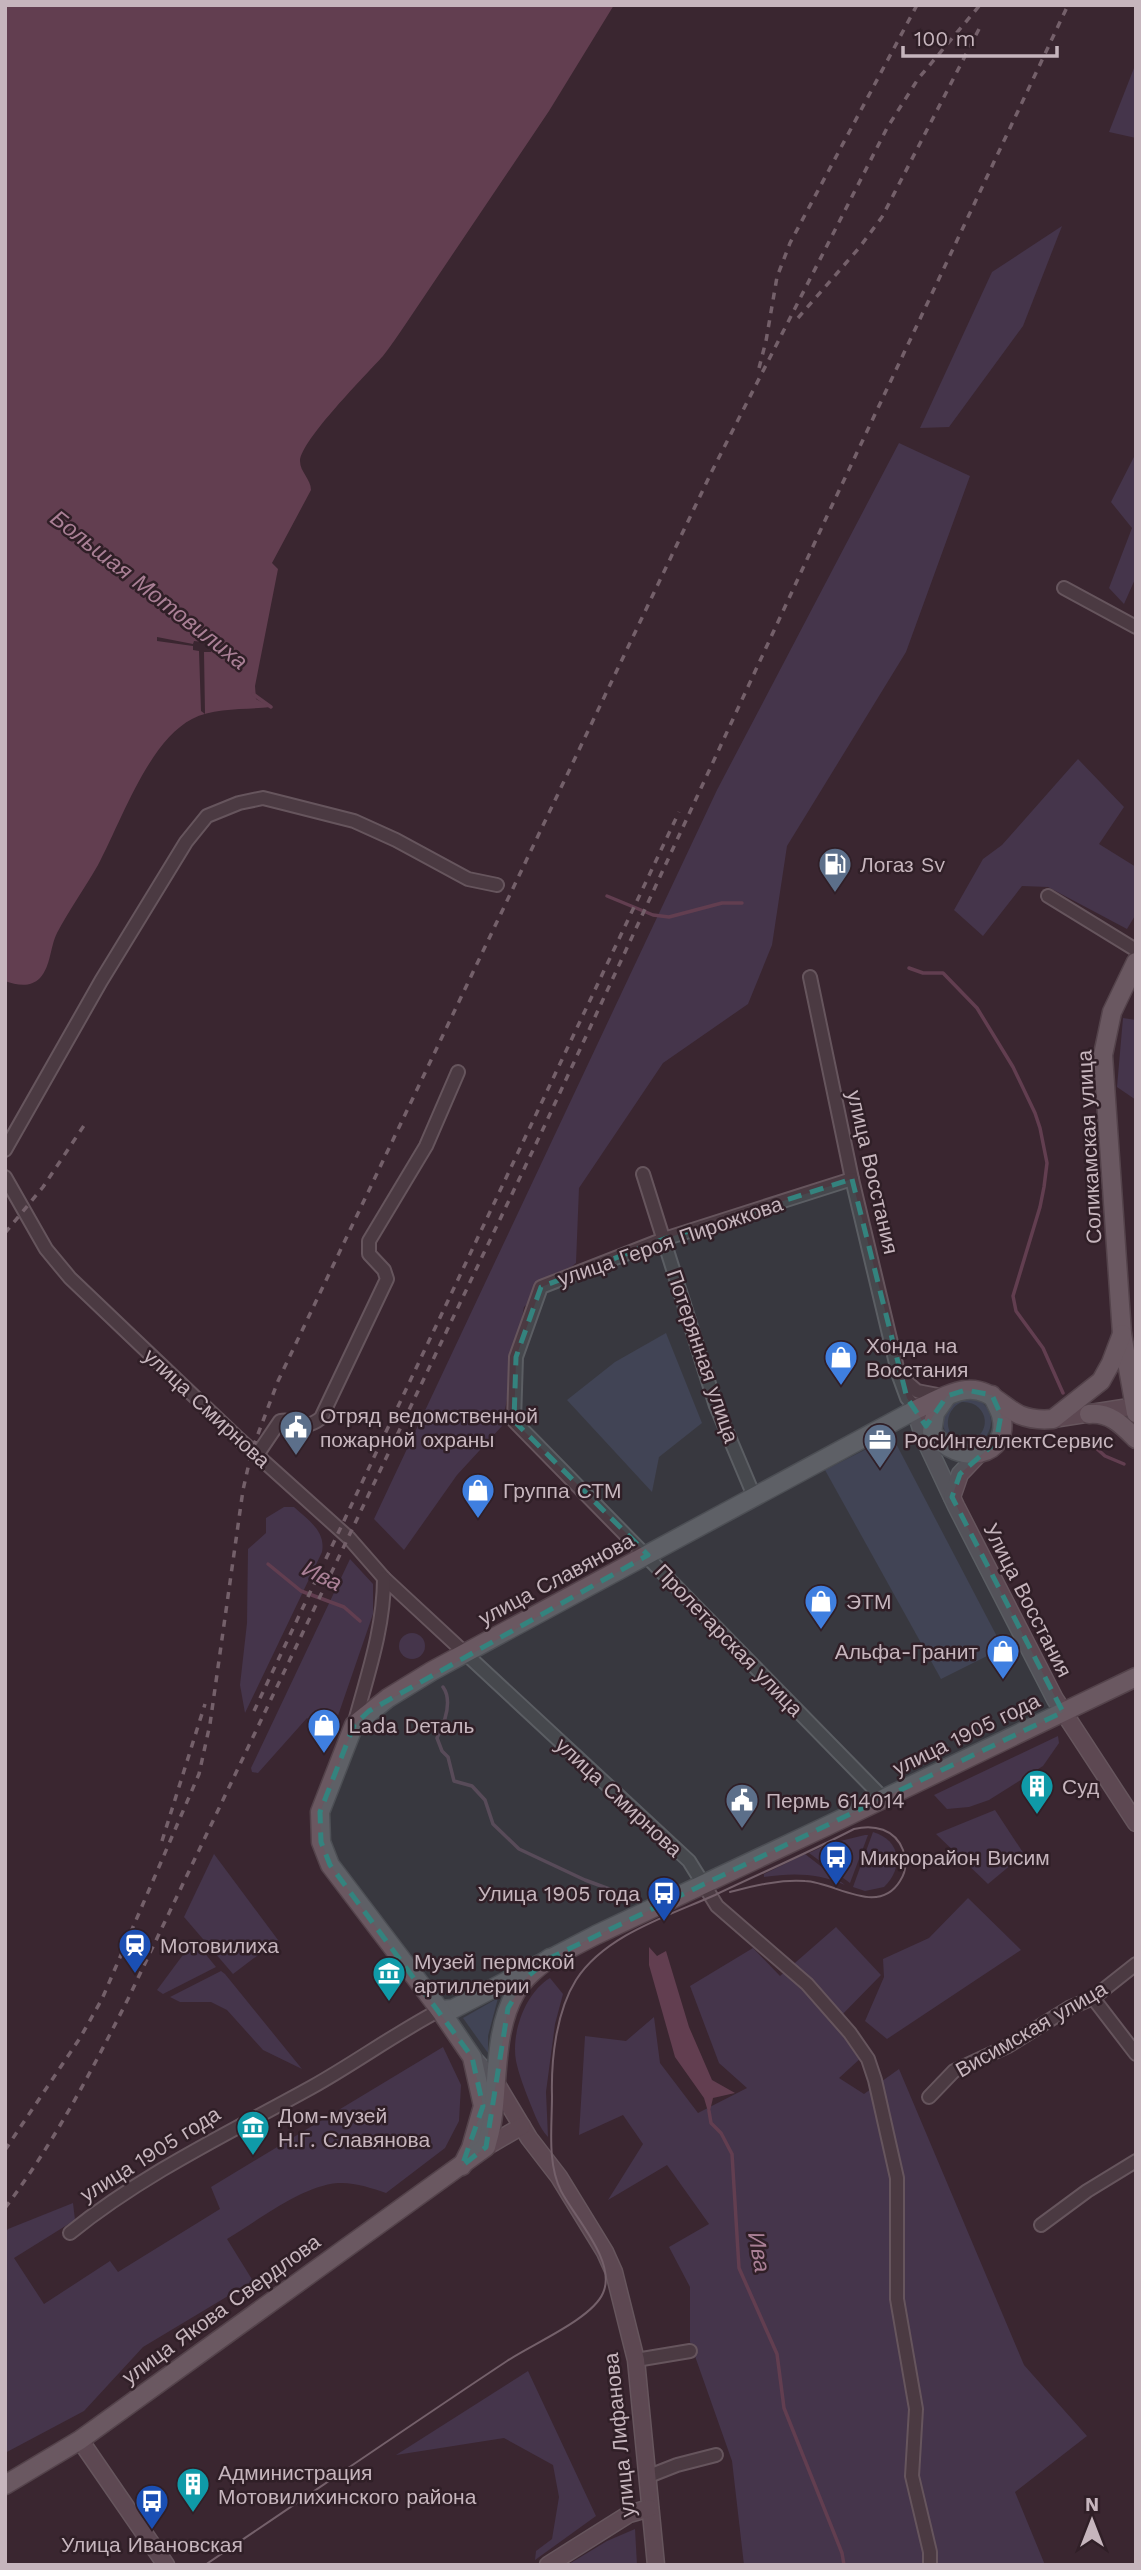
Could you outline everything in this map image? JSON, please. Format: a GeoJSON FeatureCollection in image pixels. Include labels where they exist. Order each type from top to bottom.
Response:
{"type":"FeatureCollection","features":[{"type":"Feature","properties":{"kind":"main road","name":"Соликамская улица"},"geometry":{"type":"LineString","coordinates":[[1135,1409],[1122,1335],[1103,1055],[1112,1012],[1136,962]]}},
{"type":"Feature","properties":{"kind":"main road","name":"Соликамская улица"},"geometry":{"type":"LineString","coordinates":[[1053,1419],[1101,1381],[1122,1335]]}},
{"type":"Feature","properties":{"kind":"main road"},"geometry":{"type":"LineString","coordinates":[[992,1395],[1002,1424],[996,1442],[979,1454],[958,1453],[940,1443],[932,1432],[935,1412],[947,1396],[966,1390],[992,1395],[1018,1414],[1027,1417],[1053,1419]]}},
{"type":"Feature","properties":{"kind":"main road","name":"улица Славянова"},"geometry":{"type":"LineString","coordinates":[[354,1725],[388,1698],[466,1653],[754,1496],[915,1410],[947,1396]]}},
{"type":"Feature","properties":{"kind":"main road"},"geometry":{"type":"LineString","coordinates":[[1089,1414],[1100,1413],[1116,1420],[1136,1439]]}},
{"type":"Feature","properties":{"kind":"main road","name":"улица 1905 года"},"geometry":{"type":"LineString","coordinates":[[440,2010],[453,2009],[550,1958],[1136,1677]]}},
{"type":"Feature","properties":{"kind":"main road"},"geometry":{"type":"LineString","coordinates":[[354,1725],[320,1812],[321,1842],[330,1865],[440,2010],[472,2057],[483,2106],[471,2148],[462,2166]]}},
{"type":"Feature","properties":{"kind":"main road","name":"улица 1905 года"},"geometry":{"type":"LineString","coordinates":[[496,2083],[500,2044],[508,2008],[527,1977],[550,1958]]}},
{"type":"Feature","properties":{"kind":"main road"},"geometry":{"type":"LineString","coordinates":[[486,2147],[493,2118],[496,2083]]}},
{"type":"Feature","properties":{"kind":"main road","name":"улица Якова Свердлова"},"geometry":{"type":"LineString","coordinates":[[5,2485],[80,2440],[486,2147]]}},
{"type":"Feature","properties":{"kind":"street"},"geometry":{"type":"LineString","coordinates":[[1064,588],[1136,627]]}},
{"type":"Feature","properties":{"kind":"street"},"geometry":{"type":"LineString","coordinates":[[5,1150],[101,981],[186,842],[207,816],[239,803],[263,799],[287,804],[355,821],[468,879],[497,885]]}},
{"type":"Feature","properties":{"kind":"street"},"geometry":{"type":"LineString","coordinates":[[1048,896],[1136,950]]}},
{"type":"Feature","properties":{"kind":"street","name":"улица Восстания"},"geometry":{"type":"LineString","coordinates":[[810,977],[852,1179],[899,1376],[907,1398],[925,1418],[932,1432]]}},
{"type":"Feature","properties":{"kind":"street"},"geometry":{"type":"LineString","coordinates":[[257,1455],[280,1421],[285,1419],[302,1426],[321,1418],[387,1279],[384,1270],[369,1254],[369,1241],[426,1146],[458,1072]]}},
{"type":"Feature","properties":{"kind":"street","name":"Потерянная улица"},"geometry":{"type":"LineString","coordinates":[[643,1174],[716,1406],[754,1496]]}},
{"type":"Feature","properties":{"kind":"street","name":"улица Смирнова"},"geometry":{"type":"LineString","coordinates":[[5,1177],[55,1262],[257,1455],[349,1538],[384,1578],[689,1861],[717,1906],[807,1984],[868,2059],[897,2178],[897,2299],[916,2409],[912,2476],[930,2552],[930,2565]]}},
{"type":"Feature","properties":{"kind":"street","name":"улица Героя Пирожкова"},"geometry":{"type":"LineString","coordinates":[[514,1421],[516,1356],[541,1287],[664,1239],[852,1179]]}},
{"type":"Feature","properties":{"kind":"street"},"geometry":{"type":"LineString","coordinates":[[899,1376],[917,1391],[947,1396]]}},
{"type":"Feature","properties":{"kind":"street"},"geometry":{"type":"LineString","coordinates":[[1053,1419],[1135,1409]]}},
{"type":"Feature","properties":{"kind":"street"},"geometry":{"type":"LineString","coordinates":[[915,1410],[924,1438],[942,1477]]}},
{"type":"Feature","properties":{"kind":"street","name":"Пролетарская улица"},"geometry":{"type":"LineString","coordinates":[[514,1421],[884,1799]]}},
{"type":"Feature","properties":{"kind":"street"},"geometry":{"type":"LineString","coordinates":[[932,1432],[942,1477]]}},
{"type":"Feature","properties":{"kind":"street"},"geometry":{"type":"LineString","coordinates":[[954,1502],[960,1475],[979,1454]]}},
{"type":"Feature","properties":{"kind":"street","name":"Улица Восстания"},"geometry":{"type":"LineString","coordinates":[[942,1477],[1063,1712]]}},
{"type":"Feature","properties":{"kind":"street"},"geometry":{"type":"LineString","coordinates":[[354,1725],[384,1608],[384,1578]]}},
{"type":"Feature","properties":{"kind":"street"},"geometry":{"type":"LineString","coordinates":[[1063,1712],[1136,1823]]}},
{"type":"Feature","properties":{"kind":"street","name":"Висимская улица"},"geometry":{"type":"LineString","coordinates":[[929,2097],[954,2071],[1009,2046],[1069,2008],[1093,1998],[1136,1964]]}},
{"type":"Feature","properties":{"kind":"street"},"geometry":{"type":"LineString","coordinates":[[1093,1998],[1136,2054]]}},
{"type":"Feature","properties":{"kind":"street","name":"улица 1905 года"},"geometry":{"type":"LineString","coordinates":[[70,2233],[109,2202],[226,2132],[312,2087],[440,2010]]}},
{"type":"Feature","properties":{"kind":"street","name":"улица Лифанова"},"geometry":{"type":"LineString","coordinates":[[500,2044],[512,2095],[542,2154]]}},
{"type":"Feature","properties":{"kind":"street","name":"улица Лифанова"},"geometry":{"type":"LineString","coordinates":[[472,2057],[496,2083],[522,2126],[559,2177],[605,2252],[614,2272],[636,2360],[656,2565]]}},
{"type":"Feature","properties":{"kind":"street"},"geometry":{"type":"LineString","coordinates":[[486,2147],[522,2126]]}},
{"type":"Feature","properties":{"kind":"street"},"geometry":{"type":"LineString","coordinates":[[1041,2225],[1087,2191],[1136,2161]]}},
{"type":"Feature","properties":{"kind":"street"},"geometry":{"type":"LineString","coordinates":[[636,2360],[690,2351]]}},
{"type":"Feature","properties":{"kind":"street"},"geometry":{"type":"LineString","coordinates":[[80,2440],[166,2565]]}},
{"type":"Feature","properties":{"kind":"street"},"geometry":{"type":"LineString","coordinates":[[649,2476],[677,2465],[716,2455]]}},
{"type":"Feature","properties":{"kind":"street"},"geometry":{"type":"LineString","coordinates":[[548,2565],[629,2514],[650,2508]]}},
{"type":"Feature","properties":{"kind":"highlighted area"},"geometry":{"type":"Polygon","coordinates":[[[852,1179],[907,1398],[926,1426],[947,1396],[966,1390],[992,1395],[1001,1415],[996,1442],[960,1474],[952,1497],[1063,1712],[550,1958],[527,1977],[508,2008],[486,2147],[462,2166],[483,2106],[472,2057],[330,1865],[321,1842],[320,1812],[354,1725],[369,1711],[648,1555],[514,1421],[516,1357],[541,1287],[664,1239],[852,1179]]]}},
{"type":"Feature","properties":{"kind":"shaded area"},"geometry":{"type":"Polygon","coordinates":[[[1136,63],[1136,138],[1109,132],[1136,63]]]}},
{"type":"Feature","properties":{"kind":"shaded area"},"geometry":{"type":"Polygon","coordinates":[[[1062,226],[1023,326],[949,427],[920,428],[992,272],[1062,226]]]}},
{"type":"Feature","properties":{"kind":"shaded area"},"geometry":{"type":"Polygon","coordinates":[[[899,443],[970,476],[906,652],[787,846],[772,945],[748,1004],[663,1063],[579,1188],[576,1263],[524,1307],[502,1426],[457,1475],[404,1550],[374,1519],[717,790],[899,443]]]}},
{"type":"Feature","properties":{"kind":"shaded area"},"geometry":{"type":"Polygon","coordinates":[[[1136,453],[1136,577],[1124,604],[1109,588],[1132,528],[1111,502],[1136,453]]]}},
{"type":"Feature","properties":{"kind":"shaded area"},"geometry":{"type":"Polygon","coordinates":[[[1078,759],[1124,807],[1099,844],[1136,867],[1136,914],[1127,929],[1048,887],[1022,886],[983,936],[954,910],[983,859],[1002,845],[1078,759]]]}},
{"type":"Feature","properties":{"kind":"shaded area"},"geometry":{"type":"Polygon","coordinates":[[[1123,1018],[1136,1020],[1136,1100],[1117,1087],[1123,1018]]]}},
{"type":"Feature","properties":{"kind":"shaded area"},"geometry":{"type":"Polygon","coordinates":[[[666,1333],[702,1423],[659,1457],[652,1492],[567,1400],[615,1362],[666,1333]]]}},
{"type":"Feature","properties":{"kind":"shaded area"},"geometry":{"type":"Polygon","coordinates":[[[973,1397],[983,1403],[989,1412],[990,1430],[978,1443],[970,1445],[953,1441],[944,1429],[946,1410],[958,1399],[973,1397]],[[962,1402],[955,1406],[948,1418],[950,1431],[959,1439],[975,1438],[984,1427],[983,1413],[971,1403],[962,1402]]]}},
{"type":"Feature","properties":{"kind":"shaded area"},"geometry":{"type":"Polygon","coordinates":[[[892,1436],[1003,1648],[941,1679],[825,1470],[892,1436]]]}},
{"type":"Feature","properties":{"kind":"shaded area"},"geometry":{"type":"Polygon","coordinates":[[[284,1507],[294,1507],[315,1526],[323,1545],[322,1552],[245,1713],[240,1685],[247,1623],[248,1549],[266,1533],[266,1518],[284,1507]]]}},
{"type":"Feature","properties":{"kind":"shaded area"},"geometry":{"type":"Polygon","coordinates":[[[350,1559],[373,1584],[373,1614],[331,1736],[307,1718],[258,1773],[252,1772],[251,1768],[350,1559]]]}},
{"type":"Feature","properties":{"kind":"shaded area"},"geometry":{"type":"Polygon","coordinates":[[[412,1633],[421,1637],[425,1646],[421,1655],[412,1659],[403,1655],[399,1646],[403,1637],[412,1633]]]}},
{"type":"Feature","properties":{"kind":"shaded area"},"geometry":{"type":"Polygon","coordinates":[[[1058,1736],[1059,1743],[1043,1766],[989,1800],[969,1807],[947,1809],[934,1795],[1058,1736]]]}},
{"type":"Feature","properties":{"kind":"shaded area"},"geometry":{"type":"Polygon","coordinates":[[[995,1810],[1024,1854],[988,1884],[936,1834],[995,1810]]]}},
{"type":"Feature","properties":{"kind":"shaded area"},"geometry":{"type":"Polygon","coordinates":[[[873,1832],[889,1841],[897,1855],[897,1863],[895,1872],[884,1887],[865,1891],[853,1887],[873,1832]]]}},
{"type":"Feature","properties":{"kind":"shaded area"},"geometry":{"type":"Polygon","coordinates":[[[868,1835],[850,1883],[809,1853],[828,1844],[868,1835]]]}},
{"type":"Feature","properties":{"kind":"shaded area"},"geometry":{"type":"Polygon","coordinates":[[[214,1854],[278,1940],[233,1974],[184,1917],[214,1854]]]}},
{"type":"Feature","properties":{"kind":"shaded area"},"geometry":{"type":"Polygon","coordinates":[[[805,1854],[845,1885],[805,1875],[764,1877],[764,1874],[805,1854]]]}},
{"type":"Feature","properties":{"kind":"shaded area"},"geometry":{"type":"Polygon","coordinates":[[[968,1898],[1021,1950],[887,2039],[865,2021],[884,1977],[883,1959],[929,1938],[968,1898]]]}},
{"type":"Feature","properties":{"kind":"shaded area"},"geometry":{"type":"Polygon","coordinates":[[[836,1927],[881,1975],[834,2023],[862,2057],[839,2078],[864,2094],[899,2069],[1024,2365],[1087,2436],[1015,2492],[1045,2565],[744,2565],[732,2461],[690,2342],[690,2287],[669,2247],[709,2224],[667,2165],[608,2200],[643,2144],[623,2115],[579,2135],[585,2036],[626,2041],[654,2017],[660,2063],[698,2113],[747,2088],[719,2063],[690,1986],[753,1948],[780,1976],[836,1927]]]}},
{"type":"Feature","properties":{"kind":"shaded area"},"geometry":{"type":"Polygon","coordinates":[[[194,1940],[216,1967],[163,1994],[157,1990],[194,1940]]]}},
{"type":"Feature","properties":{"kind":"shaded area"},"geometry":{"type":"Polygon","coordinates":[[[221,1971],[302,2069],[263,2050],[227,2010],[211,2002],[180,2002],[170,1997],[221,1971]]]}},
{"type":"Feature","properties":{"kind":"shaded area"},"geometry":{"type":"Polygon","coordinates":[[[550,1978],[563,1994],[555,2024],[546,2092],[548,2137],[526,2093],[515,2050],[518,2026],[527,2003],[533,1993],[550,1978]]]}},
{"type":"Feature","properties":{"kind":"shaded area"},"geometry":{"type":"Polygon","coordinates":[[[498,1998],[488,2036],[488,2053],[463,2018],[498,1998]]]}},
{"type":"Feature","properties":{"kind":"shaded area"},"geometry":{"type":"Polygon","coordinates":[[[443,2047],[461,2085],[459,2121],[445,2148],[386,2193],[350,2183],[324,2185],[295,2197],[227,2239],[253,2281],[143,2347],[84,2411],[5,2453],[5,2233],[8,2229],[73,2203],[75,2220],[14,2258],[44,2304],[110,2261],[118,2272],[220,2209],[211,2187],[443,2047]]]}},
{"type":"Feature","properties":{"kind":"shaded area"},"geometry":{"type":"Polygon","coordinates":[[[528,2371],[596,2516],[535,2560],[536,2551],[552,2539],[559,2497],[553,2465],[504,2438],[396,2455],[528,2371]]]}},
{"type":"Feature","properties":{"kind":"shaded area"},"geometry":{"type":"Polygon","coordinates":[[[635,2529],[637,2565],[569,2564],[607,2541],[635,2529]]]}},
{"type":"Feature","properties":{"kind":"water"},"geometry":{"type":"Polygon","coordinates":[[[5,5],[614,5],[549,111],[383,356],[322,423],[303,451],[300,465],[311,490],[272,563],[278,569],[255,686],[256,699],[271,707],[201,715],[176,730],[162,745],[137,784],[98,865],[57,933],[44,973],[36,981],[23,985],[5,981],[5,5]]]}},
{"type":"Feature","properties":{"kind":"water"},"geometry":{"type":"Polygon","coordinates":[[[649,1947],[657,1956],[666,1951],[689,2027],[712,2080],[735,2093],[713,2098],[709,2115],[704,2098],[675,2057],[649,1965],[649,1947]]]}},
{"type":"Feature","properties":{"kind":"pier"},"geometry":{"type":"Polygon","coordinates":[[[157,637],[193,644],[194,641],[212,643],[211,652],[204,652],[205,714],[201,711],[199,651],[193,650],[193,646],[157,641],[157,637]]]}},
{"type":"Feature","properties":{"kind":"waterway","name":"Большая Мотовилиха"},"geometry":{"type":"LineString","coordinates":[[253,694],[271,707]]}},
{"type":"Feature","properties":{"kind":"waterway","name":"Большая Мотовилиха"},"geometry":{"type":"LineString","coordinates":[[607,896],[653,915],[669,917],[722,903],[742,903]]}},
{"type":"Feature","properties":{"kind":"waterway","name":"Большая Мотовилиха"},"geometry":{"type":"LineString","coordinates":[[909,968],[923,973],[943,973],[977,1008],[1013,1067],[1035,1113],[1047,1163],[1040,1207],[1013,1296],[1016,1311],[1043,1348],[1063,1393]]}},
{"type":"Feature","properties":{"kind":"waterway","name":"Большая Мотовилиха"},"geometry":{"type":"LineString","coordinates":[[1086,1439],[1105,1456],[1124,1464]]}},
{"type":"Feature","properties":{"kind":"waterway","name":"Ива"},"geometry":{"type":"LineString","coordinates":[[268,1564],[301,1591],[344,1607],[360,1621]]}},
{"type":"Feature","properties":{"kind":"waterway","name":"Ива"},"geometry":{"type":"LineString","coordinates":[[443,1687],[447,1706],[437,1738],[442,1751],[448,1757],[454,1781],[472,1786],[485,1800],[493,1824],[519,1849],[620,1893]]}},
{"type":"Feature","properties":{"kind":"waterway","name":"Ива"},"geometry":{"type":"LineString","coordinates":[[709,2111],[711,2123],[721,2133],[732,2154],[739,2268],[777,2354],[784,2408],[842,2553],[844,2565]]}},
{"type":"Feature","properties":{"kind":"tram line"},"geometry":{"type":"LineString","coordinates":[[205,2565],[507,2361],[574,2321],[597,2303],[606,2281],[600,2254],[561,2191],[554,2169],[551,2145],[553,2067],[559,2021],[569,1993],[588,1964],[639,1928],[854,1829],[869,1827],[883,1830],[895,1837],[904,1854],[902,1878],[891,1891],[880,1896],[856,1895],[805,1881],[786,1881],[730,1892]]}},
{"type":"Feature","properties":{"kind":"railway"},"geometry":{"type":"LineString","coordinates":[[759,368],[777,277],[790,243],[917,5]]}},
{"type":"Feature","properties":{"kind":"railway"},"geometry":{"type":"LineString","coordinates":[[5,2150],[80,2038],[102,1999],[199,1774],[210,1724],[243,1490],[252,1450],[278,1381],[712,471],[887,128],[918,79],[980,5]]}},
{"type":"Feature","properties":{"kind":"railway"},"geometry":{"type":"LineString","coordinates":[[5,2208],[56,2133],[128,1999],[544,1127],[1068,5]]}},
{"type":"Feature","properties":{"kind":"railway"},"geometry":{"type":"LineString","coordinates":[[798,318],[859,248],[882,217],[979,29]]}},
{"type":"Feature","properties":{"kind":"railway"},"geometry":{"type":"LineString","coordinates":[[254,1711],[679,812]]}},
{"type":"Feature","properties":{"kind":"railway"},"geometry":{"type":"LineString","coordinates":[[5,1233],[43,1187],[87,1121]]}},
{"type":"Feature","properties":{"kind":"railway"},"geometry":{"type":"LineString","coordinates":[[162,1841],[205,1704]]}},
{"type":"Feature","properties":{"kind":"place","name":"Логаз Sv"},"geometry":{"type":"Point","coordinates":[835,894]}},
{"type":"Feature","properties":{"kind":"place","name":"Хонда на Восстания"},"geometry":{"type":"Point","coordinates":[841,1387]}},
{"type":"Feature","properties":{"kind":"place","name":"Отряд ведомственной пожарной охраны"},"geometry":{"type":"Point","coordinates":[296,1457]}},
{"type":"Feature","properties":{"kind":"place","name":"РосИнтеллектСервис"},"geometry":{"type":"Point","coordinates":[880,1470]}},
{"type":"Feature","properties":{"kind":"place","name":"Группа СТМ"},"geometry":{"type":"Point","coordinates":[478,1520]}},
{"type":"Feature","properties":{"kind":"place","name":"ЭТМ"},"geometry":{"type":"Point","coordinates":[821,1631]}},
{"type":"Feature","properties":{"kind":"place","name":"Альфа-Гранит"},"geometry":{"type":"Point","coordinates":[1003,1681]}},
{"type":"Feature","properties":{"kind":"place","name":"Lada Dеталь"},"geometry":{"type":"Point","coordinates":[324,1755]}},
{"type":"Feature","properties":{"kind":"place","name":"Суд"},"geometry":{"type":"Point","coordinates":[1037,1816]}},
{"type":"Feature","properties":{"kind":"place","name":"Пермь 614014"},"geometry":{"type":"Point","coordinates":[742,1830]}},
{"type":"Feature","properties":{"kind":"place","name":"Микрорайон Висим"},"geometry":{"type":"Point","coordinates":[836,1887]}},
{"type":"Feature","properties":{"kind":"place","name":"Улица 1905 года"},"geometry":{"type":"Point","coordinates":[664,1923]}},
{"type":"Feature","properties":{"kind":"place","name":"Мотовилиха"},"geometry":{"type":"Point","coordinates":[135,1975]}},
{"type":"Feature","properties":{"kind":"place","name":"Музей пермской артиллерии"},"geometry":{"type":"Point","coordinates":[389,2003]}},
{"type":"Feature","properties":{"kind":"place","name":"Дом-музей Н.Г. Славянова"},"geometry":{"type":"Point","coordinates":[253,2157]}},
{"type":"Feature","properties":{"kind":"place","name":"Администрация Мотовилихинского района"},"geometry":{"type":"Point","coordinates":[193,2514]}},
{"type":"Feature","properties":{"kind":"place","name":"Улица Ивановская"},"geometry":{"type":"Point","coordinates":[152,2531]}}]}
